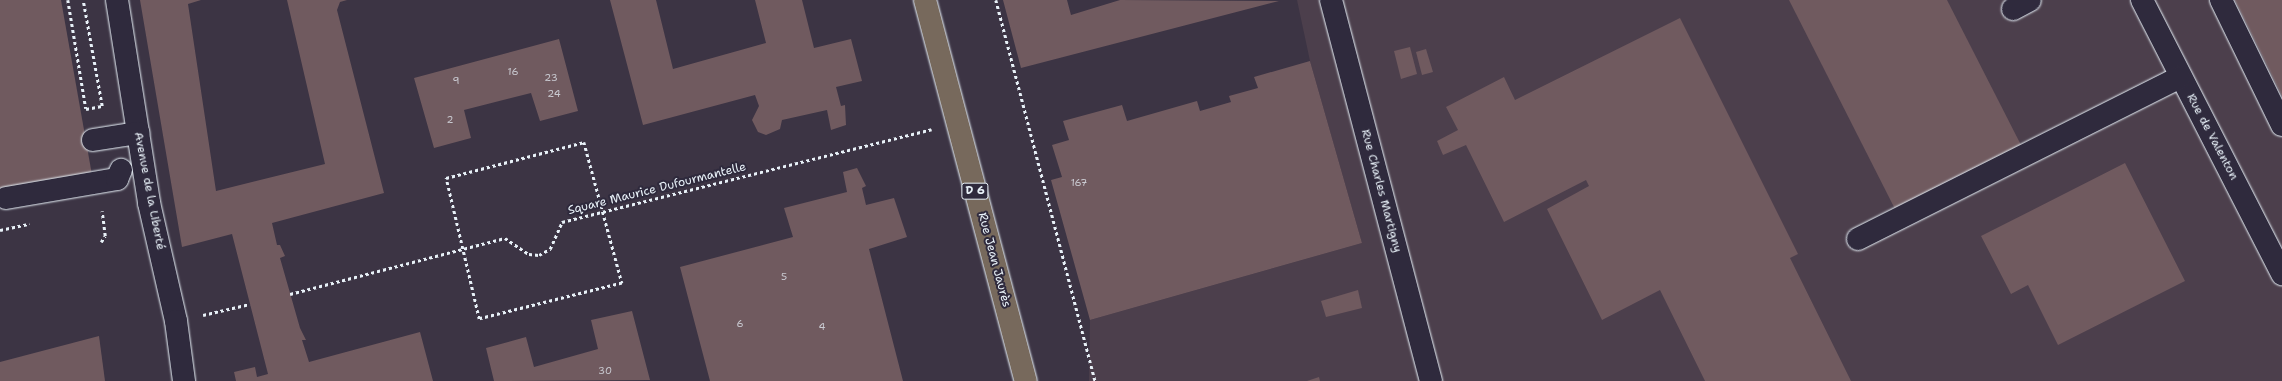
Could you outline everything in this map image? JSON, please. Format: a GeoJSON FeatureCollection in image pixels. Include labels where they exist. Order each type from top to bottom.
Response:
{"type":"FeatureCollection","features":[{"type":"Feature","properties":{"kind":"main road","name":"Rue Jean Jaurès"},"geometry":{"type":"LineString","coordinates":[[925,0],[1026,381]]}},
{"type":"Feature","properties":{"kind":"street","name":"Avenue de la Liberté"},"geometry":{"type":"LineString","coordinates":[[117,0],[144,166],[176,321],[184,381]]}},
{"type":"Feature","properties":{"kind":"street","name":"Rue Charles Martigny"},"geometry":{"type":"LineString","coordinates":[[1331,0],[1431,381]]}},
{"type":"Feature","properties":{"kind":"street","name":"Rue de Valenton"},"geometry":{"type":"LineString","coordinates":[[2142,0],[2180,77],[2276,245],[2282,274]]}},
{"type":"Feature","properties":{"kind":"street"},"geometry":{"type":"LineString","coordinates":[[2221,0],[2282,125]]}},
{"type":"Feature","properties":{"kind":"street"},"geometry":{"type":"LineString","coordinates":[[1858,239],[2180,77]]}},
{"type":"Feature","properties":{"kind":"street"},"geometry":{"type":"LineString","coordinates":[[93,140],[138,133]]}},
{"type":"Feature","properties":{"kind":"street"},"geometry":{"type":"LineString","coordinates":[[92,167],[112,164],[121,170],[144,166]]}},
{"type":"Feature","properties":{"kind":"street"},"geometry":{"type":"LineString","coordinates":[[6,198],[117,179],[121,170]]}},
{"type":"Feature","properties":{"kind":"path"},"geometry":{"type":"LineString","coordinates":[[68,0],[86,109],[102,106],[83,0]]}},
{"type":"Feature","properties":{"kind":"path"},"geometry":{"type":"LineString","coordinates":[[996,0],[1095,381]]}},
{"type":"Feature","properties":{"kind":"path","name":"Square Maurice Dufourmantelle"},"geometry":{"type":"LineString","coordinates":[[290,294],[505,238],[529,254],[539,255],[550,249],[562,222],[957,122]]}},
{"type":"Feature","properties":{"kind":"path"},"geometry":{"type":"LineString","coordinates":[[584,142],[602,213],[622,283],[479,319],[446,178],[584,142]]}},
{"type":"Feature","properties":{"kind":"path"},"geometry":{"type":"LineString","coordinates":[[101,242],[105,236],[102,211]]}},
{"type":"Feature","properties":{"kind":"path"},"geometry":{"type":"LineString","coordinates":[[176,321],[250,304]]}},
{"type":"Feature","properties":{"kind":"shaded area"},"geometry":{"type":"Polygon","coordinates":[[[1297,0],[2282,0],[2282,381],[1089,381],[1090,320],[1362,243],[1310,61],[1297,0]]]}},
{"type":"Feature","properties":{"kind":"building"},"geometry":{"type":"Polygon","coordinates":[[[0,0],[61,0],[92,175],[0,191],[0,0]]]}},
{"type":"Feature","properties":{"kind":"building"},"geometry":{"type":"Polygon","coordinates":[[[140,0],[201,0],[188,4],[216,191],[325,164],[287,0],[347,0],[340,2],[337,10],[384,193],[272,223],[277,245],[280,245],[285,256],[280,258],[300,328],[306,340],[302,340],[309,362],[420,332],[433,381],[236,381],[234,372],[255,367],[257,377],[268,374],[232,234],[182,247],[140,0]]]}},
{"type":"Feature","properties":{"kind":"building"},"geometry":{"type":"Polygon","coordinates":[[[610,0],[656,0],[673,69],[766,43],[755,0],[802,0],[814,48],[851,39],[862,81],[836,87],[841,106],[845,105],[846,125],[831,130],[827,110],[782,120],[780,129],[766,135],[758,132],[752,120],[759,106],[755,95],[643,125],[610,0]]]}},
{"type":"Feature","properties":{"kind":"building"},"geometry":{"type":"Polygon","coordinates":[[[1003,0],[1067,0],[1071,15],[1120,0],[1279,1],[1021,68],[1003,0]]]}},
{"type":"Feature","properties":{"kind":"building"},"geometry":{"type":"Polygon","coordinates":[[[1789,0],[1947,0],[2021,145],[1895,209],[1789,0]]]}},
{"type":"Feature","properties":{"kind":"building"},"geometry":{"type":"Polygon","coordinates":[[[2235,0],[2282,0],[2282,96],[2271,73],[2235,0]]]}},
{"type":"Feature","properties":{"kind":"building"},"geometry":{"type":"Polygon","coordinates":[[[1680,18],[1798,254],[1790,258],[1851,381],[1705,381],[1660,290],[1602,320],[1547,209],[1589,186],[1586,180],[1504,222],[1466,145],[1443,155],[1437,141],[1458,130],[1446,107],[1504,77],[1515,100],[1680,18]]]}},
{"type":"Feature","properties":{"kind":"building"},"geometry":{"type":"Polygon","coordinates":[[[559,39],[578,111],[540,121],[531,93],[464,110],[471,138],[434,148],[414,78],[559,39]]]}},
{"type":"Feature","properties":{"kind":"building"},"geometry":{"type":"Polygon","coordinates":[[[1410,47],[1417,74],[1401,79],[1394,51],[1410,47]]]}},
{"type":"Feature","properties":{"kind":"building"},"geometry":{"type":"Polygon","coordinates":[[[1426,49],[1433,72],[1422,75],[1416,52],[1426,49]]]}},
{"type":"Feature","properties":{"kind":"building"},"geometry":{"type":"Polygon","coordinates":[[[1310,61],[1362,243],[1090,320],[1051,180],[1062,177],[1052,145],[1069,140],[1063,121],[1122,105],[1127,121],[1197,101],[1200,111],[1231,102],[1229,96],[1258,88],[1254,77],[1310,61]]]}},
{"type":"Feature","properties":{"kind":"building"},"geometry":{"type":"Polygon","coordinates":[[[2125,163],[2185,281],[2058,345],[2028,285],[2011,294],[1981,236],[2125,163]]]}},
{"type":"Feature","properties":{"kind":"building"},"geometry":{"type":"Polygon","coordinates":[[[857,168],[866,186],[862,188],[866,205],[894,198],[907,237],[869,249],[903,381],[710,381],[680,267],[793,237],[784,208],[847,192],[843,172],[857,168]]]}},
{"type":"Feature","properties":{"kind":"building"},"geometry":{"type":"Polygon","coordinates":[[[1358,290],[1362,308],[1326,317],[1321,301],[1358,290]]]}},
{"type":"Feature","properties":{"kind":"building"},"geometry":{"type":"Polygon","coordinates":[[[632,311],[650,380],[494,381],[486,348],[526,337],[534,367],[598,349],[591,320],[632,311]]]}},
{"type":"Feature","properties":{"kind":"building"},"geometry":{"type":"Polygon","coordinates":[[[99,336],[105,381],[0,381],[0,362],[99,336]]]}},
{"type":"Feature","properties":{"kind":"building"},"geometry":{"type":"Polygon","coordinates":[[[1319,377],[1320,381],[1307,381],[1319,377]]]}}]}
